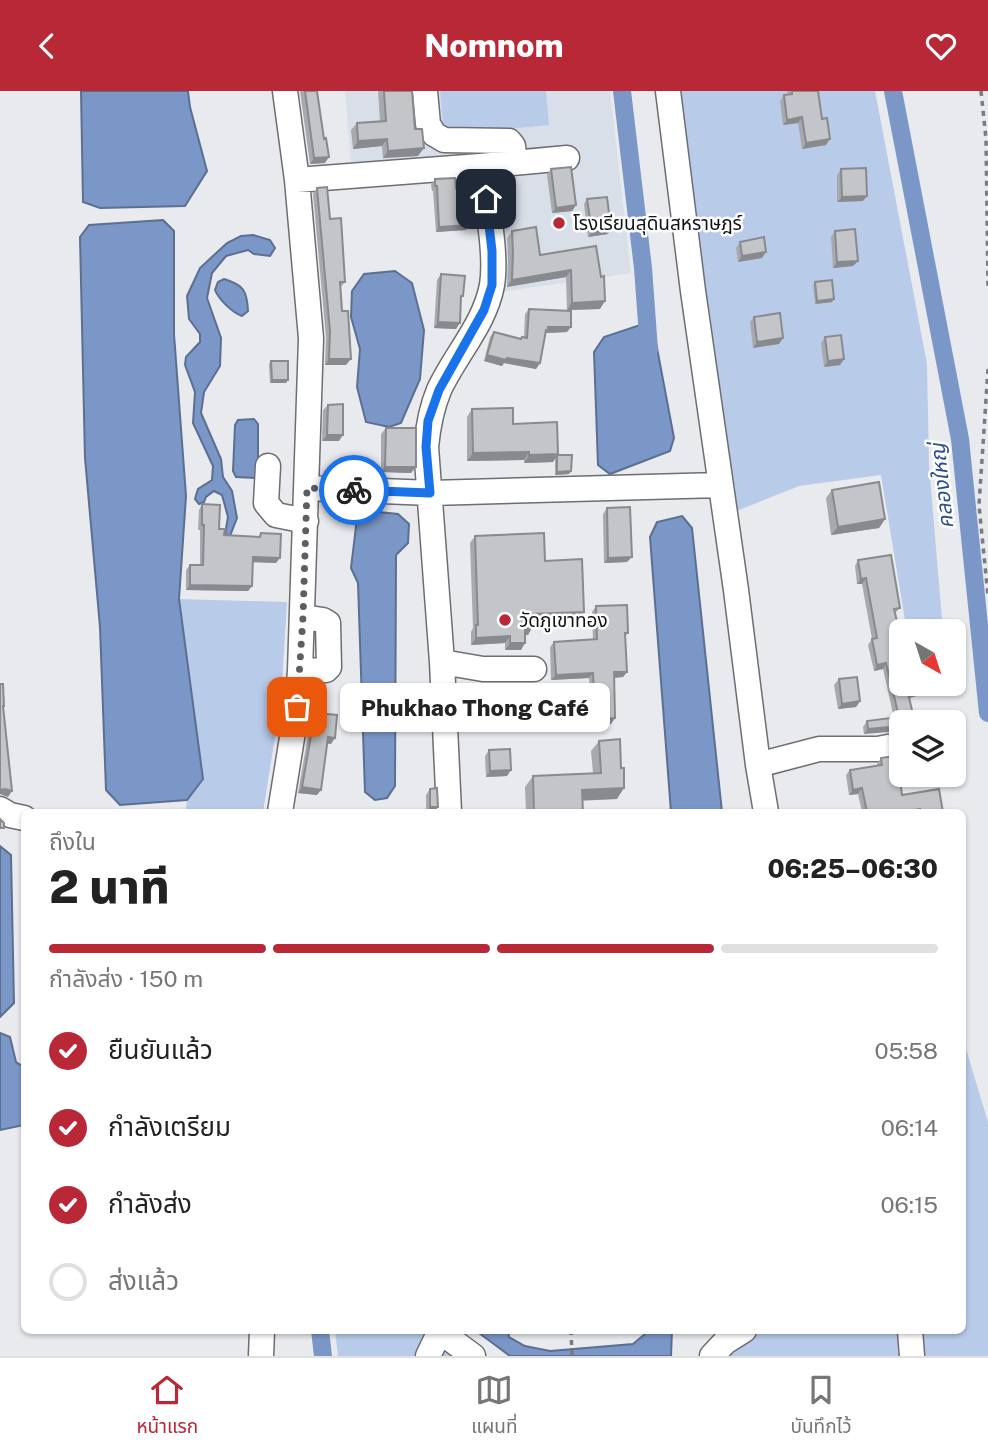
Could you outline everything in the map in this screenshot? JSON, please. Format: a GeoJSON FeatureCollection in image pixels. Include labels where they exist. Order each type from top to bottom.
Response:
{"type":"FeatureCollection","features":[{"type":"Feature","properties":{"kind":"street"},"geometry":{"type":"LineString","coordinates":[[280,809],[300,671],[312,338],[297,180],[285,91]]}},
{"type":"Feature","properties":{"kind":"street"},"geometry":{"type":"LineString","coordinates":[[425,91],[428,124],[434,134],[444,140],[509,141],[513,146],[514,163]]}},
{"type":"Feature","properties":{"kind":"street"},"geometry":{"type":"LineString","coordinates":[[668,91],[693,291],[765,809]]}},
{"type":"Feature","properties":{"kind":"street"},"geometry":{"type":"LineString","coordinates":[[297,180],[567,157]]}},
{"type":"Feature","properties":{"kind":"street"},"geometry":{"type":"LineString","coordinates":[[449,809],[442,662],[426,447],[428,421],[439,390],[484,310],[492,285],[492,251],[480,166]]}},
{"type":"Feature","properties":{"kind":"street"},"geometry":{"type":"LineString","coordinates":[[268,466],[267,503],[276,515],[306,521]]}},
{"type":"Feature","properties":{"kind":"street"},"geometry":{"type":"LineString","coordinates":[[307,488],[430,493],[720,485]]}},
{"type":"Feature","properties":{"kind":"street"},"geometry":{"type":"LineString","coordinates":[[442,662],[483,669],[534,669]]}},
{"type":"Feature","properties":{"kind":"street"},"geometry":{"type":"LineString","coordinates":[[758,765],[819,749],[889,747]]}},
{"type":"Feature","properties":{"kind":"street"},"geometry":{"type":"LineString","coordinates":[[0,809],[21,817]]}},
{"type":"Feature","properties":{"kind":"street"},"geometry":{"type":"LineString","coordinates":[[261,1356],[262,1334]]}},
{"type":"Feature","properties":{"kind":"street"},"geometry":{"type":"LineString","coordinates":[[428,1356],[438,1334]]}},
{"type":"Feature","properties":{"kind":"street"},"geometry":{"type":"LineString","coordinates":[[443,1334],[473,1356]]}},
{"type":"Feature","properties":{"kind":"street"},"geometry":{"type":"LineString","coordinates":[[712,1356],[725,1342],[738,1334]]}},
{"type":"Feature","properties":{"kind":"street"},"geometry":{"type":"LineString","coordinates":[[910,1334],[912,1356]]}},
{"type":"Feature","properties":{"kind":"path"},"geometry":{"type":"LineString","coordinates":[[981,91],[986,139],[988,288]]}},
{"type":"Feature","properties":{"kind":"path"},"geometry":{"type":"LineString","coordinates":[[988,369],[979,505],[988,596]]}},
{"type":"Feature","properties":{"kind":"path"},"geometry":{"type":"LineString","coordinates":[[571,1334],[572,1356]]}},
{"type":"Feature","properties":{"kind":"shaded area"},"geometry":{"type":"Polygon","coordinates":[[[81,91],[188,91],[207,171],[185,206],[100,208],[83,202],[81,91]]]}},
{"type":"Feature","properties":{"kind":"shaded area","name":"โรงเรียนสุดินสหราษฎร์"},"geometry":{"type":"Polygon","coordinates":[[[345,91],[610,91],[631,273],[502,292],[484,161],[352,173],[345,91]]]}},
{"type":"Feature","properties":{"kind":"shaded area"},"geometry":{"type":"Polygon","coordinates":[[[440,91],[546,91],[549,125],[444,135],[440,91]]]}},
{"type":"Feature","properties":{"kind":"shaded area"},"geometry":{"type":"Polygon","coordinates":[[[679,91],[875,91],[927,364],[929,465],[942,619],[905,619],[881,475],[799,486],[734,512],[679,91]]]}},
{"type":"Feature","properties":{"kind":"shaded area"},"geometry":{"type":"Polygon","coordinates":[[[163,220],[174,231],[174,334],[186,496],[179,599],[203,779],[187,800],[120,805],[106,790],[100,627],[85,458],[80,237],[89,225],[163,220]]]}},
{"type":"Feature","properties":{"kind":"shaded area"},"geometry":{"type":"Polygon","coordinates":[[[253,235],[270,240],[275,248],[270,256],[254,254],[248,250],[226,256],[212,273],[207,298],[221,338],[220,366],[204,392],[201,413],[221,459],[223,477],[232,491],[237,518],[230,536],[225,534],[228,517],[222,495],[214,491],[199,504],[195,499],[198,489],[212,480],[213,466],[193,423],[195,392],[185,365],[186,357],[200,342],[200,334],[189,319],[187,296],[200,268],[227,243],[241,236],[253,235]]]}},
{"type":"Feature","properties":{"kind":"shaded area"},"geometry":{"type":"Polygon","coordinates":[[[395,271],[412,283],[424,330],[420,379],[401,423],[389,427],[366,422],[357,387],[360,349],[351,317],[352,291],[364,274],[395,271]]]}},
{"type":"Feature","properties":{"kind":"shaded area"},"geometry":{"type":"Polygon","coordinates":[[[224,279],[240,286],[247,298],[248,311],[242,316],[227,306],[215,290],[218,282],[224,279]]]}},
{"type":"Feature","properties":{"kind":"shaded area"},"geometry":{"type":"Polygon","coordinates":[[[640,325],[654,332],[674,438],[670,451],[610,474],[598,465],[594,352],[604,337],[640,325]]]}},
{"type":"Feature","properties":{"kind":"shaded area"},"geometry":{"type":"Polygon","coordinates":[[[254,419],[258,424],[258,474],[256,478],[236,477],[233,471],[235,425],[238,420],[254,419]]]}},
{"type":"Feature","properties":{"kind":"shaded area"},"geometry":{"type":"Polygon","coordinates":[[[369,511],[398,514],[409,524],[408,543],[396,555],[395,786],[387,798],[375,800],[365,792],[358,583],[351,568],[357,518],[369,511]]]}},
{"type":"Feature","properties":{"kind":"shaded area"},"geometry":{"type":"Polygon","coordinates":[[[682,516],[692,528],[722,809],[671,809],[650,537],[657,522],[682,516]]]}},
{"type":"Feature","properties":{"kind":"shaded area"},"geometry":{"type":"Polygon","coordinates":[[[179,599],[287,602],[281,700],[263,809],[186,809],[187,800],[203,779],[179,599]]]}},
{"type":"Feature","properties":{"kind":"shaded area"},"geometry":{"type":"Polygon","coordinates":[[[0,846],[11,855],[14,1003],[0,1017],[0,846]]]}},
{"type":"Feature","properties":{"kind":"shaded area"},"geometry":{"type":"Polygon","coordinates":[[[0,1033],[10,1037],[16,1062],[21,1065],[21,1126],[0,1130],[0,1033]]]}},
{"type":"Feature","properties":{"kind":"shaded area"},"geometry":{"type":"Polygon","coordinates":[[[966,1049],[988,1122],[988,1356],[728,1356],[754,1335],[966,1334],[966,1049]]]}},
{"type":"Feature","properties":{"kind":"shaded area"},"geometry":{"type":"Polygon","coordinates":[[[335,1334],[425,1334],[455,1356],[338,1356],[335,1334]]]}},
{"type":"Feature","properties":{"kind":"shaded area"},"geometry":{"type":"Polygon","coordinates":[[[480,1334],[509,1334],[509,1337],[525,1346],[550,1351],[633,1344],[645,1334],[672,1334],[671,1356],[510,1356],[480,1334]]]}},
{"type":"Feature","properties":{"kind":"building"},"geometry":{"type":"Polygon","coordinates":[[[305,91],[317,91],[329,157],[314,158],[305,91]]]}},
{"type":"Feature","properties":{"kind":"building"},"geometry":{"type":"Polygon","coordinates":[[[384,91],[412,91],[415,129],[422,129],[424,148],[388,151],[387,139],[358,141],[357,123],[386,121],[384,91]]]}},
{"type":"Feature","properties":{"kind":"building"},"geometry":{"type":"Polygon","coordinates":[[[792,91],[818,91],[822,119],[827,118],[830,139],[806,143],[802,117],[787,120],[784,95],[792,94],[792,91]]]}},
{"type":"Feature","properties":{"kind":"building"},"geometry":{"type":"Polygon","coordinates":[[[571,167],[576,205],[556,208],[551,169],[571,167]]]}},
{"type":"Feature","properties":{"kind":"building"},"geometry":{"type":"Polygon","coordinates":[[[866,168],[867,196],[842,197],[841,169],[866,168]]]}},
{"type":"Feature","properties":{"kind":"building"},"geometry":{"type":"Polygon","coordinates":[[[455,178],[456,189],[468,188],[470,225],[439,227],[435,179],[455,178]]]}},
{"type":"Feature","properties":{"kind":"building"},"geometry":{"type":"Polygon","coordinates":[[[327,187],[330,219],[341,218],[345,282],[340,282],[342,311],[348,311],[351,359],[329,359],[330,331],[317,188],[327,187]]]}},
{"type":"Feature","properties":{"kind":"building"},"geometry":{"type":"Polygon","coordinates":[[[607,197],[611,229],[592,232],[587,199],[607,197]]]}},
{"type":"Feature","properties":{"kind":"building"},"geometry":{"type":"Polygon","coordinates":[[[536,227],[540,255],[596,246],[601,277],[604,276],[605,301],[572,303],[571,270],[512,280],[512,231],[536,227]]]}},
{"type":"Feature","properties":{"kind":"building"},"geometry":{"type":"Polygon","coordinates":[[[855,229],[858,261],[837,262],[835,231],[855,229]]]}},
{"type":"Feature","properties":{"kind":"building"},"geometry":{"type":"Polygon","coordinates":[[[764,237],[766,252],[742,256],[740,242],[764,237]]]}},
{"type":"Feature","properties":{"kind":"building"},"geometry":{"type":"Polygon","coordinates":[[[441,274],[465,276],[460,323],[438,322],[441,274]]]}},
{"type":"Feature","properties":{"kind":"building"},"geometry":{"type":"Polygon","coordinates":[[[832,280],[834,299],[817,301],[815,282],[832,280]]]}},
{"type":"Feature","properties":{"kind":"building"},"geometry":{"type":"Polygon","coordinates":[[[529,309],[571,311],[571,327],[548,327],[540,363],[506,360],[487,355],[494,332],[527,338],[529,309]]]}},
{"type":"Feature","properties":{"kind":"building"},"geometry":{"type":"Polygon","coordinates":[[[780,313],[783,338],[757,342],[754,317],[780,313]]]}},
{"type":"Feature","properties":{"kind":"building"},"geometry":{"type":"Polygon","coordinates":[[[841,335],[844,359],[828,361],[825,337],[841,335]]]}},
{"type":"Feature","properties":{"kind":"building"},"geometry":{"type":"Polygon","coordinates":[[[271,361],[288,361],[288,380],[272,380],[271,361]]]}},
{"type":"Feature","properties":{"kind":"building"},"geometry":{"type":"Polygon","coordinates":[[[343,404],[343,435],[327,435],[328,405],[343,404]]]}},
{"type":"Feature","properties":{"kind":"building"},"geometry":{"type":"Polygon","coordinates":[[[513,408],[513,424],[557,422],[558,454],[473,453],[472,409],[513,408]]]}},
{"type":"Feature","properties":{"kind":"building"},"geometry":{"type":"Polygon","coordinates":[[[386,428],[416,428],[416,467],[385,467],[386,428]]]}},
{"type":"Feature","properties":{"kind":"building"},"geometry":{"type":"Polygon","coordinates":[[[557,455],[572,455],[571,471],[557,472],[557,455]]]}},
{"type":"Feature","properties":{"kind":"building"},"geometry":{"type":"Polygon","coordinates":[[[879,482],[885,519],[838,527],[832,490],[879,482]]]}},
{"type":"Feature","properties":{"kind":"building"},"geometry":{"type":"Polygon","coordinates":[[[202,504],[220,505],[219,529],[225,529],[224,535],[260,537],[261,533],[281,534],[280,558],[253,557],[252,586],[190,585],[190,565],[203,565],[202,504]]]}},
{"type":"Feature","properties":{"kind":"building"},"geometry":{"type":"Polygon","coordinates":[[[630,507],[632,557],[608,558],[607,508],[630,507]]]}},
{"type":"Feature","properties":{"kind":"building"},"geometry":{"type":"Polygon","coordinates":[[[544,533],[545,561],[582,559],[584,612],[532,614],[532,628],[525,628],[525,643],[510,643],[510,636],[476,638],[478,625],[475,536],[544,533]]]}},
{"type":"Feature","properties":{"kind":"building"},"geometry":{"type":"Polygon","coordinates":[[[891,555],[900,608],[894,609],[896,619],[889,619],[889,675],[886,663],[877,665],[872,639],[877,638],[866,578],[861,579],[858,560],[891,555]]]}},
{"type":"Feature","properties":{"kind":"building"},"geometry":{"type":"Polygon","coordinates":[[[627,605],[627,672],[614,672],[615,718],[595,719],[593,673],[556,675],[554,642],[597,639],[596,606],[627,605]]]}},
{"type":"Feature","properties":{"kind":"building"},"geometry":{"type":"Polygon","coordinates":[[[857,677],[860,701],[842,704],[839,679],[857,677]]]}},
{"type":"Feature","properties":{"kind":"building"},"geometry":{"type":"Polygon","coordinates":[[[0,684],[3,684],[12,791],[0,790],[0,684]]]}},
{"type":"Feature","properties":{"kind":"building"},"geometry":{"type":"Polygon","coordinates":[[[894,697],[909,697],[912,710],[897,710],[894,697]]]}},
{"type":"Feature","properties":{"kind":"building"},"geometry":{"type":"Polygon","coordinates":[[[508,702],[509,723],[488,724],[487,703],[508,702]]]}},
{"type":"Feature","properties":{"kind":"building"},"geometry":{"type":"Polygon","coordinates":[[[315,713],[337,715],[335,738],[328,737],[321,790],[302,787],[315,713]]]}},
{"type":"Feature","properties":{"kind":"building"},"geometry":{"type":"Polygon","coordinates":[[[889,718],[889,727],[868,729],[867,721],[889,718]]]}},
{"type":"Feature","properties":{"kind":"building"},"geometry":{"type":"Polygon","coordinates":[[[620,739],[624,788],[582,790],[583,809],[534,809],[533,776],[601,773],[599,741],[620,739]]]}},
{"type":"Feature","properties":{"kind":"building"},"geometry":{"type":"Polygon","coordinates":[[[510,749],[511,770],[490,771],[489,750],[510,749]]]}},
{"type":"Feature","properties":{"kind":"building"},"geometry":{"type":"Polygon","coordinates":[[[889,757],[889,787],[901,787],[902,795],[939,789],[942,809],[866,809],[862,788],[853,790],[850,770],[882,765],[881,758],[889,757]]]}},
{"type":"Feature","properties":{"kind":"building"},"geometry":{"type":"Polygon","coordinates":[[[437,788],[438,807],[430,807],[430,789],[437,788]]]}},
{"type":"Feature","properties":{"kind":"waterway"},"geometry":{"type":"LineString","coordinates":[[622,91],[643,268],[649,350]]}},
{"type":"Feature","properties":{"kind":"waterway","name":"คลองใหญ่"},"geometry":{"type":"LineString","coordinates":[[893,91],[960,439],[988,713]]}},
{"type":"Feature","properties":{"kind":"waterway"},"geometry":{"type":"LineString","coordinates":[[320,1334],[323,1356]]}},
{"type":"Feature","properties":{"kind":"way so far"},"geometry":{"type":"LineString","coordinates":[[297,707],[307,488],[354,490]]}},
{"type":"Feature","properties":{"kind":"place","name":"โรงเรียนสุดินสหราษฎร์"},"geometry":{"type":"Point","coordinates":[559,223]}},
{"type":"Feature","properties":{"kind":"place","name":"วัดภูเขาทอง"},"geometry":{"type":"Point","coordinates":[505,620]}},
{"type":"Feature","properties":{"kind":"place","name":"Phukhao Thong Café"},"geometry":{"type":"Point","coordinates":[297,707]}},
{"type":"Feature","properties":{"kind":"route"},"geometry":{"type":"LineString","coordinates":[[354,490],[430,493],[426,447],[428,421],[439,390],[484,310],[492,285],[492,251],[486,199]]}}]}
